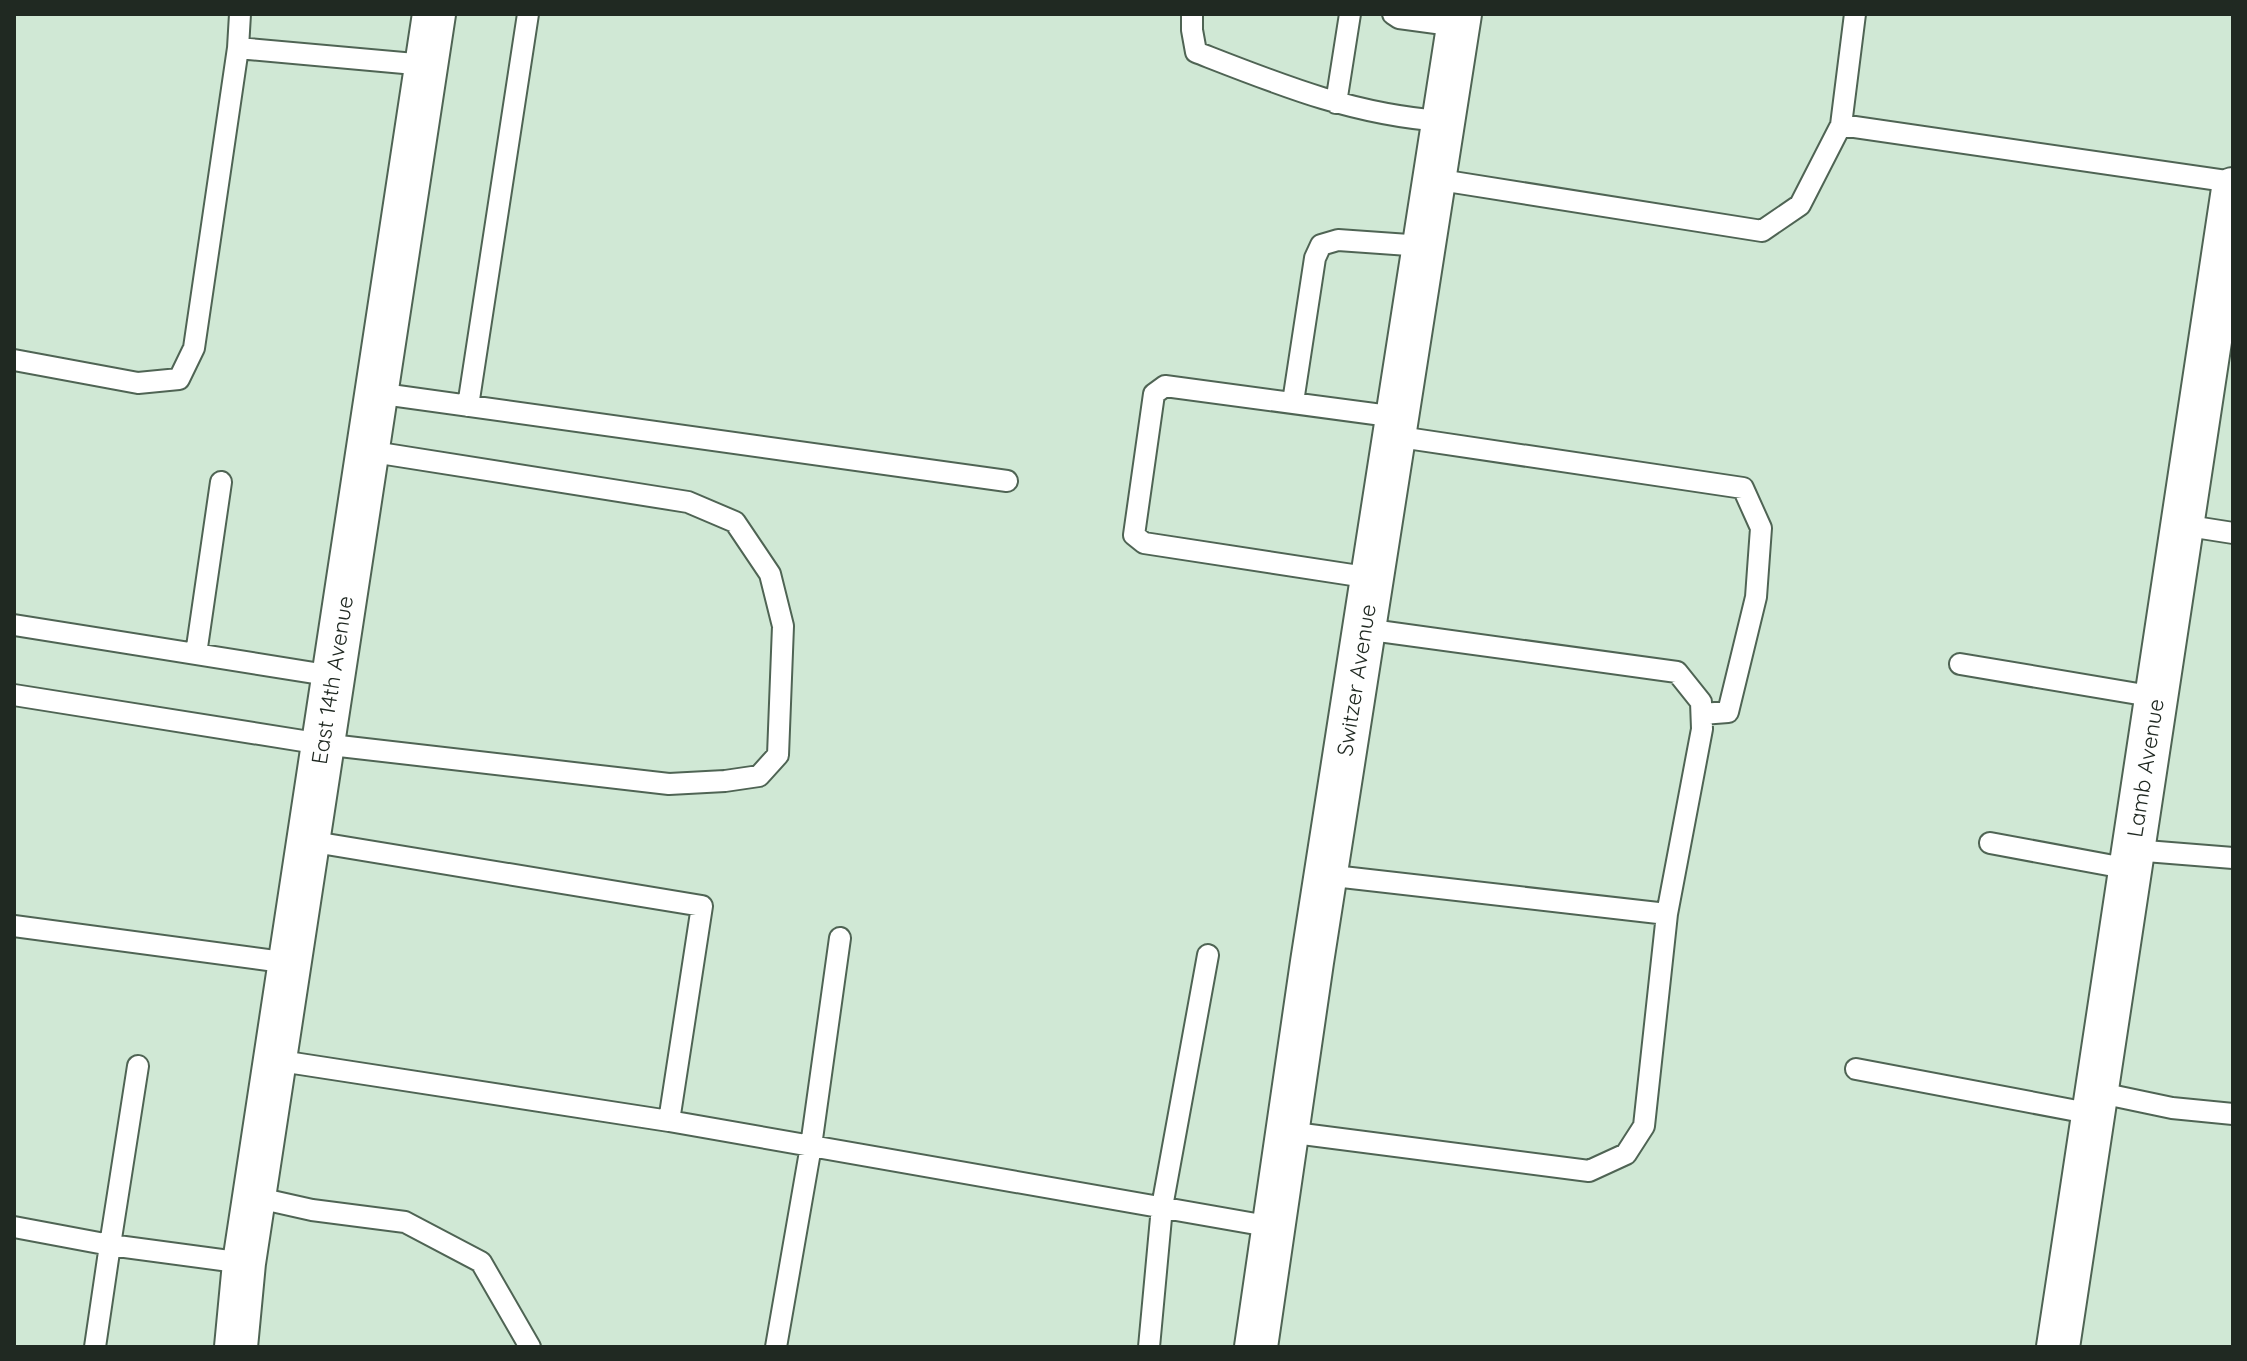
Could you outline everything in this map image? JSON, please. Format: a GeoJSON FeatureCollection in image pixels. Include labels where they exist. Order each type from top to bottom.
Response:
{"type":"FeatureCollection","features":[{"type":"Feature","properties":{"kind":"street","name":"East 14th Avenue"},"geometry":{"type":"LineString","coordinates":[[236,1347],[244,1263],[274,1060],[434,14]]}},
{"type":"Feature","properties":{"kind":"street","name":"Switzer Avenue"},"geometry":{"type":"LineString","coordinates":[[1256,1347],[1325,875],[1459,20]]}},
{"type":"Feature","properties":{"kind":"street","name":"Lamb Avenue"},"geometry":{"type":"LineString","coordinates":[[2058,1347],[2233,189]]}},
{"type":"Feature","properties":{"kind":"lane"},"geometry":{"type":"LineString","coordinates":[[14,360],[138,383],[179,379],[194,348],[238,48],[240,14]]}},
{"type":"Feature","properties":{"kind":"lane"},"geometry":{"type":"LineString","coordinates":[[468,406],[528,14]]}},
{"type":"Feature","properties":{"kind":"lane"},"geometry":{"type":"LineString","coordinates":[[1192,14],[1196,52],[1336,103],[1405,119],[1443,121]]}},
{"type":"Feature","properties":{"kind":"lane"},"geometry":{"type":"LineString","coordinates":[[1336,103],[1350,14]]}},
{"type":"Feature","properties":{"kind":"lane"},"geometry":{"type":"LineString","coordinates":[[1393,14],[1399,18],[1459,20]]}},
{"type":"Feature","properties":{"kind":"lane"},"geometry":{"type":"LineString","coordinates":[[1434,179],[1762,231],[1800,205],[1841,125],[1855,14]]}},
{"type":"Feature","properties":{"kind":"lane"},"geometry":{"type":"LineString","coordinates":[[238,48],[426,65]]}},
{"type":"Feature","properties":{"kind":"lane"},"geometry":{"type":"LineString","coordinates":[[1841,125],[2233,182]]}},
{"type":"Feature","properties":{"kind":"lane"},"geometry":{"type":"LineString","coordinates":[[1293,402],[1315,258],[1321,245],[1338,240],[1423,246]]}},
{"type":"Feature","properties":{"kind":"lane"},"geometry":{"type":"LineString","coordinates":[[1372,578],[1144,543],[1134,535],[1154,394],[1165,386],[1293,402],[1395,427],[1743,488],[1761,528],[1756,597],[1728,712],[1702,714]]}},
{"type":"Feature","properties":{"kind":"lane"},"geometry":{"type":"LineString","coordinates":[[376,393],[1007,481]]}},
{"type":"Feature","properties":{"kind":"lane"},"geometry":{"type":"LineString","coordinates":[[14,695],[322,744],[669,784],[759,776],[778,755],[783,626],[770,574],[735,522],[688,502],[367,451]]}},
{"type":"Feature","properties":{"kind":"lane"},"geometry":{"type":"LineString","coordinates":[[196,654],[221,482]]}},
{"type":"Feature","properties":{"kind":"lane"},"geometry":{"type":"LineString","coordinates":[[2182,525],[2233,533]]}},
{"type":"Feature","properties":{"kind":"lane"},"geometry":{"type":"LineString","coordinates":[[14,625],[333,676]]}},
{"type":"Feature","properties":{"kind":"lane"},"geometry":{"type":"LineString","coordinates":[[1287,1132],[1589,1171],[1626,1154],[1644,1126],[1667,914],[1702,729],[1701,702],[1677,672],[1364,629]]}},
{"type":"Feature","properties":{"kind":"lane"},"geometry":{"type":"LineString","coordinates":[[1960,664],[2156,697]]}},
{"type":"Feature","properties":{"kind":"lane"},"geometry":{"type":"LineString","coordinates":[[308,841],[702,906],[669,1121]]}},
{"type":"Feature","properties":{"kind":"lane"},"geometry":{"type":"LineString","coordinates":[[1990,843],[2132,860],[2233,858]]}},
{"type":"Feature","properties":{"kind":"lane"},"geometry":{"type":"LineString","coordinates":[[1325,875],[1667,914]]}},
{"type":"Feature","properties":{"kind":"lane"},"geometry":{"type":"LineString","coordinates":[[14,926],[290,963]]}},
{"type":"Feature","properties":{"kind":"lane"},"geometry":{"type":"LineString","coordinates":[[776,1347],[811,1146],[840,938]]}},
{"type":"Feature","properties":{"kind":"lane"},"geometry":{"type":"LineString","coordinates":[[1149,1347],[1162,1207],[1208,955]]}},
{"type":"Feature","properties":{"kind":"lane"},"geometry":{"type":"LineString","coordinates":[[274,1060],[669,1121],[1273,1227]]}},
{"type":"Feature","properties":{"kind":"lane"},"geometry":{"type":"LineString","coordinates":[[95,1347],[138,1066]]}},
{"type":"Feature","properties":{"kind":"lane"},"geometry":{"type":"LineString","coordinates":[[1856,1069],[2094,1103],[2233,1114]]}},
{"type":"Feature","properties":{"kind":"lane"},"geometry":{"type":"LineString","coordinates":[[254,1197],[312,1210],[405,1222],[481,1262],[530,1347]]}},
{"type":"Feature","properties":{"kind":"lane"},"geometry":{"type":"LineString","coordinates":[[14,1227],[110,1245],[244,1263]]}}]}
